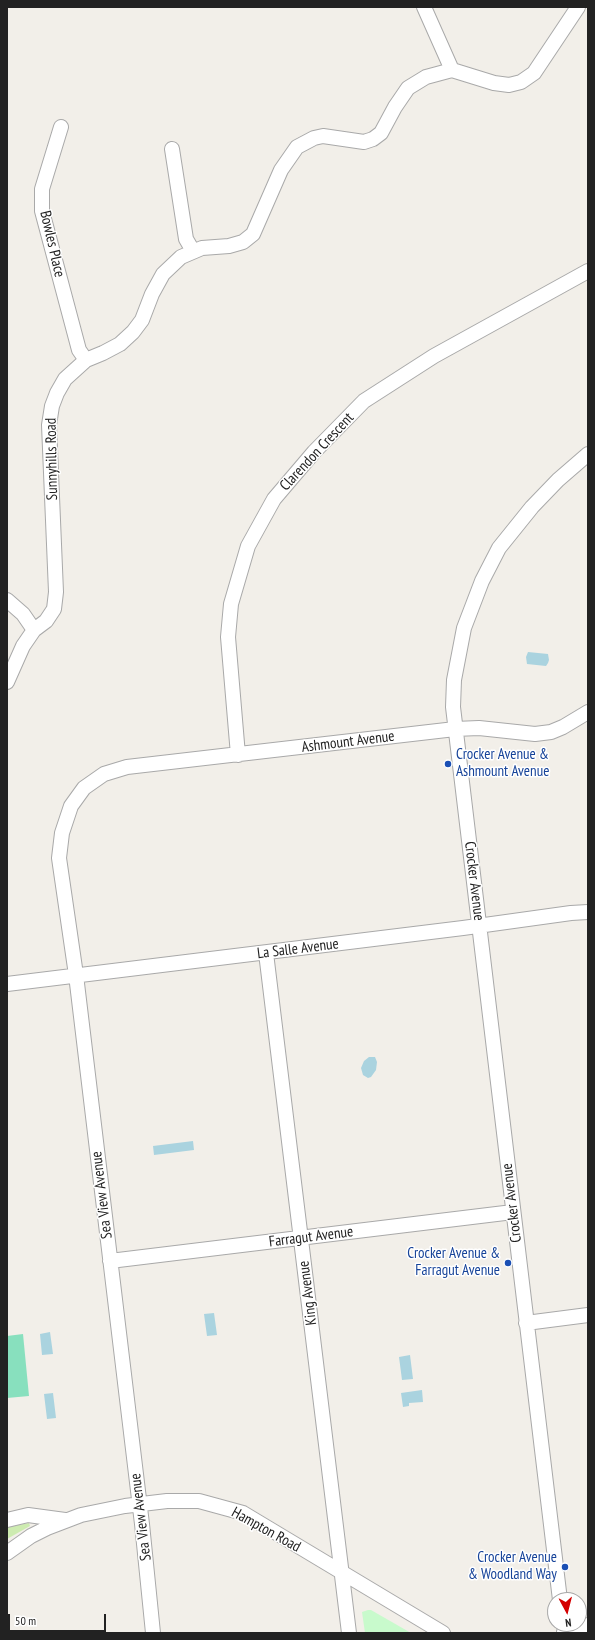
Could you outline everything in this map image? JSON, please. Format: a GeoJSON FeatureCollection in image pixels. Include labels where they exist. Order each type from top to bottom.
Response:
{"type":"FeatureCollection","features":[{"type":"Feature","properties":{"kind":"street"},"geometry":{"type":"LineString","coordinates":[[424,7],[452,70],[509,86],[522,82],[534,73],[578,7]]}},
{"type":"Feature","properties":{"kind":"street","name":"Sunnyhills Road"},"geometry":{"type":"LineString","coordinates":[[7,682],[23,646],[34,630],[46,621],[54,609],[56,592],[49,425],[52,406],[57,392],[65,379],[86,360],[120,344],[133,332],[142,320],[152,294],[163,274],[181,257],[193,251],[213,246],[229,246],[243,242],[253,234],[281,170],[297,147],[314,138],[323,136],[364,142],[373,139],[381,133],[395,107],[408,88],[426,77],[452,70]]}},
{"type":"Feature","properties":{"kind":"street","name":"Bowles Place"},"geometry":{"type":"LineString","coordinates":[[61,127],[42,189],[42,212],[79,350],[86,360]]}},
{"type":"Feature","properties":{"kind":"street"},"geometry":{"type":"LineString","coordinates":[[172,149],[186,239],[193,251]]}},
{"type":"Feature","properties":{"kind":"street","name":"Clarendon Crescent"},"geometry":{"type":"LineString","coordinates":[[238,755],[228,637],[231,604],[248,546],[274,499],[314,452],[364,401],[434,356],[588,271]]}},
{"type":"Feature","properties":{"kind":"street","name":"Crocker Avenue"},"geometry":{"type":"LineString","coordinates":[[559,1592],[453,707],[458,658],[464,628],[482,581],[499,548],[532,506],[558,480],[588,454]]}},
{"type":"Feature","properties":{"kind":"street"},"geometry":{"type":"LineString","coordinates":[[7,600],[23,614],[34,630]]}},
{"type":"Feature","properties":{"kind":"street","name":"Ashmount Avenue"},"geometry":{"type":"LineString","coordinates":[[104,774],[127,767],[455,729],[479,728],[535,734],[551,732],[563,727],[588,712]]}},
{"type":"Feature","properties":{"kind":"street","name":"Sea View Avenue"},"geometry":{"type":"LineString","coordinates":[[104,774],[84,788],[71,806],[62,833],[59,858],[76,975],[153,1633]]}},
{"type":"Feature","properties":{"kind":"street","name":"La Salle Avenue"},"geometry":{"type":"LineString","coordinates":[[7,984],[266,953],[571,912],[588,912]]}},
{"type":"Feature","properties":{"kind":"street","name":"King Avenue"},"geometry":{"type":"LineString","coordinates":[[266,953],[349,1633]]}},
{"type":"Feature","properties":{"kind":"street","name":"Farragut Avenue"},"geometry":{"type":"LineString","coordinates":[[110,1261],[513,1212]]}},
{"type":"Feature","properties":{"kind":"street"},"geometry":{"type":"LineString","coordinates":[[526,1323],[588,1315]]}},
{"type":"Feature","properties":{"kind":"street","name":"Hampton Road"},"geometry":{"type":"LineString","coordinates":[[7,1553],[31,1536],[65,1520],[102,1510],[139,1504],[176,1500],[199,1501],[243,1513],[442,1633]]}},
{"type":"Feature","properties":{"kind":"street"},"geometry":{"type":"LineString","coordinates":[[7,1520],[28,1515],[65,1520]]}},
{"type":"Feature","properties":{"kind":"green space"},"geometry":{"type":"Polygon","coordinates":[[[23,1334],[29,1396],[7,1398],[7,1336],[23,1334]]]}},
{"type":"Feature","properties":{"kind":"green space"},"geometry":{"type":"Polygon","coordinates":[[[29,1523],[30,1526],[7,1539],[7,1527],[29,1523]]]}},
{"type":"Feature","properties":{"kind":"green space"},"geometry":{"type":"Polygon","coordinates":[[[371,1610],[411,1633],[365,1633],[362,1612],[371,1610]]]}},
{"type":"Feature","properties":{"kind":"water"},"geometry":{"type":"Polygon","coordinates":[[[528,652],[548,654],[548,663],[546,666],[527,664],[526,657],[528,652]]]}},
{"type":"Feature","properties":{"kind":"water"},"geometry":{"type":"Polygon","coordinates":[[[369,1057],[375,1057],[377,1062],[376,1070],[371,1077],[368,1078],[363,1075],[361,1068],[364,1061],[369,1057]]]}},
{"type":"Feature","properties":{"kind":"water"},"geometry":{"type":"Polygon","coordinates":[[[193,1141],[194,1150],[154,1155],[153,1146],[193,1141]]]}},
{"type":"Feature","properties":{"kind":"water"},"geometry":{"type":"Polygon","coordinates":[[[214,1313],[217,1335],[207,1336],[204,1314],[214,1313]]]}},
{"type":"Feature","properties":{"kind":"water"},"geometry":{"type":"Polygon","coordinates":[[[50,1332],[53,1354],[42,1355],[40,1334],[50,1332]]]}},
{"type":"Feature","properties":{"kind":"water"},"geometry":{"type":"Polygon","coordinates":[[[410,1355],[413,1379],[402,1380],[399,1357],[410,1355]]]}},
{"type":"Feature","properties":{"kind":"water"},"geometry":{"type":"Polygon","coordinates":[[[422,1390],[423,1402],[409,1403],[409,1406],[403,1407],[401,1393],[422,1390]]]}},
{"type":"Feature","properties":{"kind":"water"},"geometry":{"type":"Polygon","coordinates":[[[53,1393],[56,1418],[47,1419],[44,1394],[53,1393]]]}},
{"type":"Feature","properties":{"kind":"place","name":"Crocker Avenue & Ashmount Avenue"},"geometry":{"type":"Point","coordinates":[448,764]}},
{"type":"Feature","properties":{"kind":"place","name":"Crocker Avenue & Farragut Avenue"},"geometry":{"type":"Point","coordinates":[508,1263]}},
{"type":"Feature","properties":{"kind":"place","name":"Crocker Avenue & Woodland Way"},"geometry":{"type":"Point","coordinates":[565,1567]}}]}
